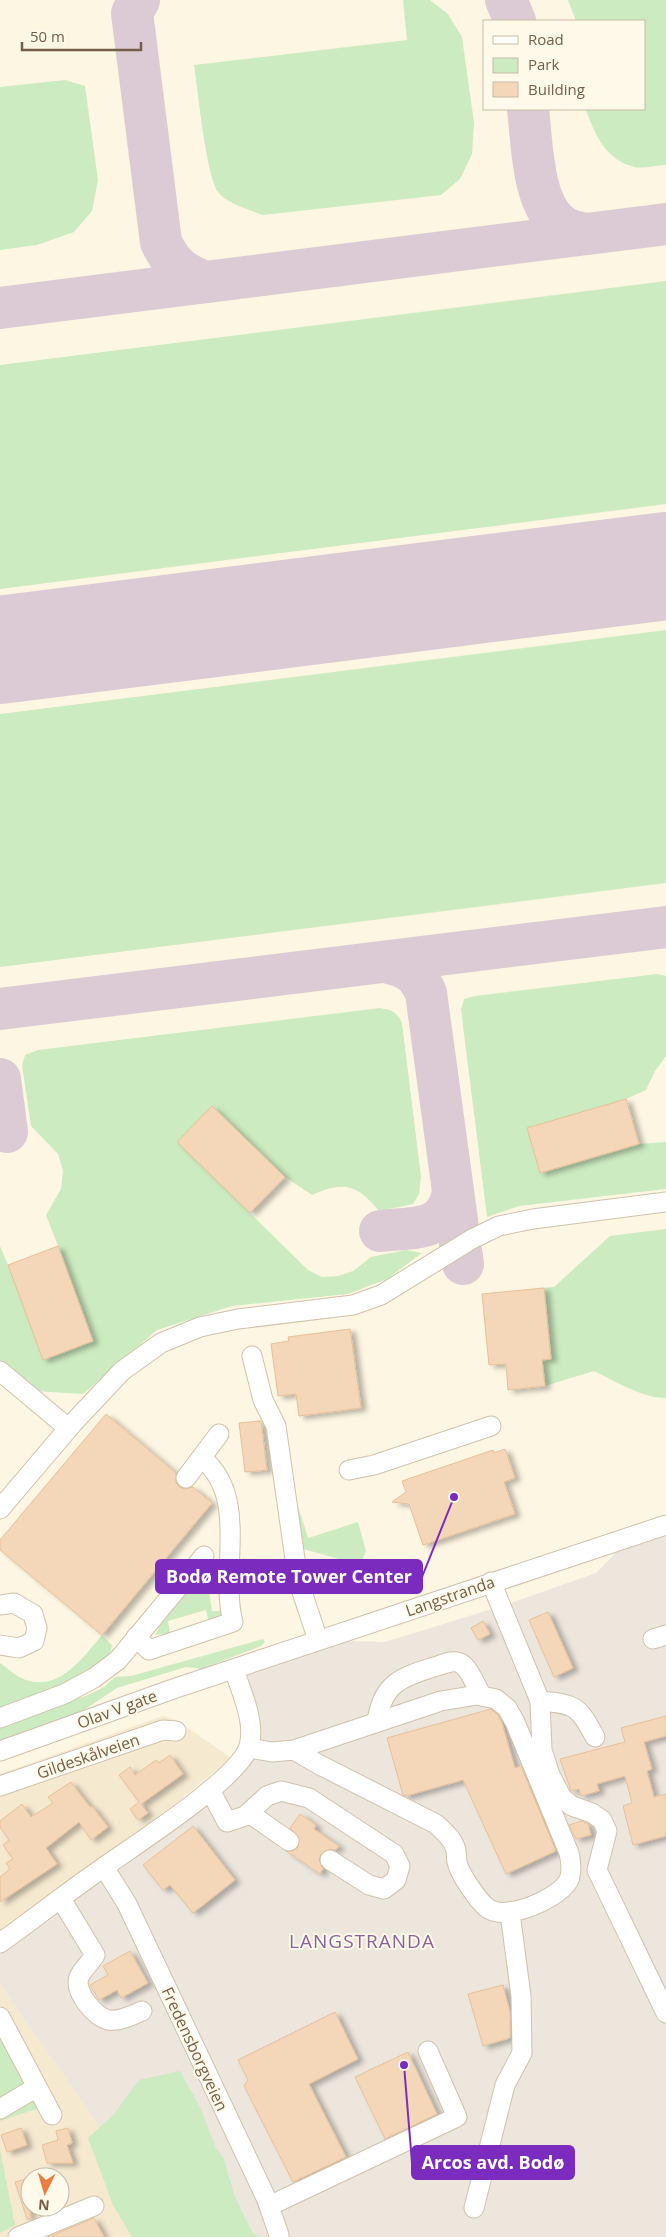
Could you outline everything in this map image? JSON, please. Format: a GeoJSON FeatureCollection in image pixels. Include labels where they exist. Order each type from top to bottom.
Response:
{"type":"FeatureCollection","features":[{"type":"Feature","properties":{"kind":"street"},"geometry":{"type":"LineString","coordinates":[[0,1509],[68,1428],[122,1371],[161,1343],[200,1327],[238,1319],[353,1306],[381,1295],[472,1238],[499,1226],[533,1219],[666,1202]]}},
{"type":"Feature","properties":{"kind":"street"},"geometry":{"type":"LineString","coordinates":[[252,1356],[263,1400],[276,1426],[290,1539],[298,1580],[318,1640]]}},
{"type":"Feature","properties":{"kind":"street"},"geometry":{"type":"LineString","coordinates":[[0,1371],[68,1428]]}},
{"type":"Feature","properties":{"kind":"street"},"geometry":{"type":"LineString","coordinates":[[349,1470],[374,1465],[491,1426]]}},
{"type":"Feature","properties":{"kind":"street"},"geometry":{"type":"LineString","coordinates":[[186,1478],[219,1434]]}},
{"type":"Feature","properties":{"kind":"street"},"geometry":{"type":"LineString","coordinates":[[136,1637],[149,1650],[233,1622],[228,1552],[230,1510],[219,1477],[202,1458]]}},
{"type":"Feature","properties":{"kind":"street","name":"Langstranda"},"geometry":{"type":"LineString","coordinates":[[234,1669],[666,1525]]}},
{"type":"Feature","properties":{"kind":"street"},"geometry":{"type":"LineString","coordinates":[[0,1718],[64,1694],[94,1678],[118,1660],[204,1556]]}},
{"type":"Feature","properties":{"kind":"street"},"geometry":{"type":"LineString","coordinates":[[491,1582],[540,1701],[542,1750],[550,1775],[562,1798],[572,1806],[592,1813],[602,1820],[607,1831],[597,1870],[666,2013]]}},
{"type":"Feature","properties":{"kind":"street"},"geometry":{"type":"LineString","coordinates":[[0,1604],[14,1603],[33,1614],[37,1628],[34,1641],[19,1648],[0,1645]]}},
{"type":"Feature","properties":{"kind":"street"},"geometry":{"type":"LineString","coordinates":[[377,1722],[383,1699],[395,1682],[405,1676],[451,1662],[459,1663],[465,1668],[482,1696]]}},
{"type":"Feature","properties":{"kind":"street"},"geometry":{"type":"LineString","coordinates":[[0,1943],[104,1867],[143,1842],[210,1790],[244,1758],[249,1748],[251,1726],[234,1669]]}},
{"type":"Feature","properties":{"kind":"street","name":"Olav V gate"},"geometry":{"type":"LineString","coordinates":[[0,1751],[234,1669]]}},
{"type":"Feature","properties":{"kind":"street"},"geometry":{"type":"LineString","coordinates":[[249,1748],[272,1752],[294,1750],[441,1701],[482,1696],[496,1699],[507,1708],[515,1722],[569,1853],[572,1865],[568,1882],[554,1895],[510,1913],[505,1914],[487,1908],[457,1864],[456,1848],[436,1824],[294,1750]]}},
{"type":"Feature","properties":{"kind":"street"},"geometry":{"type":"LineString","coordinates":[[540,1701],[564,1703],[575,1707],[584,1718],[595,1738]]}},
{"type":"Feature","properties":{"kind":"street","name":"Gildeskålveien"},"geometry":{"type":"LineString","coordinates":[[0,1786],[163,1730],[176,1731]]}},
{"type":"Feature","properties":{"kind":"street"},"geometry":{"type":"LineString","coordinates":[[210,1790],[227,1822],[245,1816],[267,1796],[281,1791],[309,1798],[394,1854],[400,1866],[396,1880],[384,1889],[369,1885],[330,1860]]}},
{"type":"Feature","properties":{"kind":"street"},"geometry":{"type":"LineString","coordinates":[[249,1813],[288,1840]]}},
{"type":"Feature","properties":{"kind":"street","name":"Fredensborgveien"},"geometry":{"type":"LineString","coordinates":[[104,1867],[127,1904],[270,2206],[279,2235]]}},
{"type":"Feature","properties":{"kind":"street"},"geometry":{"type":"LineString","coordinates":[[61,1899],[95,1955],[79,1977],[78,1991],[91,2009],[108,2020],[128,2018],[142,2011]]}},
{"type":"Feature","properties":{"kind":"street"},"geometry":{"type":"LineString","coordinates":[[474,2208],[505,2085],[522,2053],[521,1996],[510,1913]]}},
{"type":"Feature","properties":{"kind":"street"},"geometry":{"type":"LineString","coordinates":[[0,2017],[52,2115]]}},
{"type":"Feature","properties":{"kind":"street"},"geometry":{"type":"LineString","coordinates":[[270,2206],[456,2117],[428,2051]]}},
{"type":"Feature","properties":{"kind":"street"},"geometry":{"type":"LineString","coordinates":[[0,2109],[37,2087]]}},
{"type":"Feature","properties":{"kind":"street"},"geometry":{"type":"LineString","coordinates":[[18,2237],[94,2206]]}},
{"type":"Feature","properties":{"kind":"shaded area"},"geometry":{"type":"Polygon","coordinates":[[[666,1527],[666,2237],[144,2237],[103,2132],[0,1984],[0,1948],[249,1748],[234,1669],[318,1640],[385,1642],[508,1604],[596,1573],[633,1535],[666,1527]]]}},
{"type":"Feature","properties":{"kind":"shaded area"},"geometry":{"type":"Polygon","coordinates":[[[163,1716],[176,1720],[231,1758],[0,1947],[0,1774],[163,1716]]]}},
{"type":"Feature","properties":{"kind":"shaded area"},"geometry":{"type":"Polygon","coordinates":[[[0,1984],[103,2132],[144,2237],[0,2237],[0,1984]]]}},
{"type":"Feature","properties":{"kind":"green space"},"geometry":{"type":"Polygon","coordinates":[[[403,0],[430,0],[448,14],[462,37],[474,123],[472,154],[460,179],[441,195],[263,215],[239,206],[222,196],[218,192],[210,168],[194,65],[407,40],[403,0]]]}},
{"type":"Feature","properties":{"kind":"green space"},"geometry":{"type":"Polygon","coordinates":[[[568,0],[666,0],[666,165],[634,167],[617,159],[599,139],[586,110],[646,110],[646,20],[576,20],[568,0]]]}},
{"type":"Feature","properties":{"kind":"green space"},"geometry":{"type":"Polygon","coordinates":[[[65,80],[85,86],[98,180],[92,211],[74,232],[37,245],[0,250],[0,87],[65,80]]]}},
{"type":"Feature","properties":{"kind":"green space"},"geometry":{"type":"Polygon","coordinates":[[[666,281],[666,504],[0,589],[0,365],[666,281]]]}},
{"type":"Feature","properties":{"kind":"green space"},"geometry":{"type":"Polygon","coordinates":[[[666,630],[666,883],[0,967],[0,714],[666,630]]]}},
{"type":"Feature","properties":{"kind":"green space"},"geometry":{"type":"Polygon","coordinates":[[[657,974],[666,976],[666,1056],[655,1071],[646,1090],[626,1099],[639,1144],[666,1142],[666,1189],[519,1206],[487,1217],[461,1010],[464,999],[475,996],[657,974]]]}},
{"type":"Feature","properties":{"kind":"green space"},"geometry":{"type":"Polygon","coordinates":[[[380,1008],[394,1012],[402,1023],[421,1177],[419,1194],[413,1204],[379,1211],[364,1195],[356,1190],[341,1187],[332,1188],[312,1195],[285,1177],[250,1213],[308,1270],[322,1277],[338,1276],[353,1271],[371,1257],[406,1250],[422,1253],[387,1279],[348,1294],[232,1306],[157,1330],[83,1394],[34,1391],[0,1362],[0,1246],[8,1265],[58,1246],[46,1215],[61,1189],[63,1171],[58,1154],[31,1126],[22,1065],[25,1055],[38,1050],[380,1008]]]}},
{"type":"Feature","properties":{"kind":"green space"},"geometry":{"type":"Polygon","coordinates":[[[666,1229],[666,1398],[639,1392],[594,1371],[545,1386],[542,1360],[551,1359],[544,1288],[554,1287],[610,1236],[666,1229]]]}},
{"type":"Feature","properties":{"kind":"green space"},"geometry":{"type":"Polygon","coordinates":[[[296,1500],[308,1538],[358,1522],[366,1551],[360,1565],[300,1548],[296,1500]]]}},
{"type":"Feature","properties":{"kind":"green space"},"geometry":{"type":"Polygon","coordinates":[[[206,1570],[212,1611],[225,1611],[225,1621],[209,1623],[206,1610],[168,1621],[170,1633],[155,1635],[161,1624],[206,1570]]]}},
{"type":"Feature","properties":{"kind":"green space"},"geometry":{"type":"Polygon","coordinates":[[[102,1635],[112,1645],[110,1655],[104,1661],[51,1691],[0,1712],[0,1663],[19,1677],[32,1682],[45,1682],[56,1679],[76,1664],[102,1635]]]}},
{"type":"Feature","properties":{"kind":"green space"},"geometry":{"type":"Polygon","coordinates":[[[263,1639],[265,1642],[261,1646],[201,1669],[186,1667],[117,1688],[84,1710],[0,1743],[0,1725],[88,1695],[104,1687],[115,1677],[131,1676],[263,1639]]]}},
{"type":"Feature","properties":{"kind":"green space"},"geometry":{"type":"Polygon","coordinates":[[[0,2032],[39,2108],[0,2121],[0,2032]]]}},
{"type":"Feature","properties":{"kind":"green space"},"geometry":{"type":"Polygon","coordinates":[[[180,2071],[200,2107],[216,2148],[224,2159],[234,2194],[244,2216],[252,2232],[260,2237],[132,2237],[113,2205],[88,2138],[114,2114],[139,2080],[180,2071]]]}},
{"type":"Feature","properties":{"kind":"green space"},"geometry":{"type":"Polygon","coordinates":[[[0,2150],[15,2225],[0,2233],[0,2150]]]}},
{"type":"Feature","properties":{"kind":"building"},"geometry":{"type":"Polygon","coordinates":[[[626,1099],[639,1144],[540,1173],[527,1128],[626,1099]]]}},
{"type":"Feature","properties":{"kind":"building"},"geometry":{"type":"Polygon","coordinates":[[[212,1106],[285,1177],[250,1213],[177,1142],[212,1106]]]}},
{"type":"Feature","properties":{"kind":"building"},"geometry":{"type":"Polygon","coordinates":[[[58,1246],[93,1341],[43,1360],[8,1265],[58,1246]]]}},
{"type":"Feature","properties":{"kind":"building"},"geometry":{"type":"Polygon","coordinates":[[[544,1288],[551,1359],[542,1360],[545,1386],[508,1390],[506,1364],[489,1365],[482,1294],[544,1288]]]}},
{"type":"Feature","properties":{"kind":"building"},"geometry":{"type":"Polygon","coordinates":[[[350,1329],[361,1408],[299,1416],[296,1394],[278,1396],[271,1344],[289,1341],[288,1337],[350,1329]]]}},
{"type":"Feature","properties":{"kind":"building"},"geometry":{"type":"Polygon","coordinates":[[[106,1414],[176,1473],[176,1482],[179,1487],[185,1489],[193,1487],[212,1503],[102,1635],[0,1550],[0,1540],[106,1414]]]}},
{"type":"Feature","properties":{"kind":"building"},"geometry":{"type":"Polygon","coordinates":[[[261,1421],[267,1470],[245,1472],[239,1423],[261,1421]]]}},
{"type":"Feature","properties":{"kind":"building"},"geometry":{"type":"Polygon","coordinates":[[[505,1449],[515,1478],[504,1482],[515,1514],[423,1545],[409,1504],[392,1502],[406,1492],[402,1481],[493,1450],[494,1453],[505,1449]]]}},
{"type":"Feature","properties":{"kind":"building"},"geometry":{"type":"Polygon","coordinates":[[[548,1612],[573,1668],[554,1677],[529,1620],[548,1612]]]}},
{"type":"Feature","properties":{"kind":"building"},"geometry":{"type":"Polygon","coordinates":[[[483,1621],[490,1634],[478,1640],[471,1628],[483,1621]]]}},
{"type":"Feature","properties":{"kind":"building"},"geometry":{"type":"Polygon","coordinates":[[[491,1709],[498,1715],[502,1723],[515,1768],[521,1766],[556,1851],[506,1874],[463,1780],[406,1796],[403,1795],[387,1738],[491,1709]]]}},
{"type":"Feature","properties":{"kind":"building"},"geometry":{"type":"Polygon","coordinates":[[[666,1716],[666,1736],[644,1742],[652,1769],[647,1771],[654,1797],[666,1794],[666,1836],[633,1845],[623,1806],[632,1803],[625,1776],[597,1784],[599,1791],[581,1796],[579,1789],[571,1791],[560,1759],[625,1742],[621,1728],[666,1716]]]}},
{"type":"Feature","properties":{"kind":"building"},"geometry":{"type":"Polygon","coordinates":[[[170,1755],[183,1774],[141,1804],[148,1813],[138,1820],[130,1809],[139,1802],[119,1775],[130,1767],[135,1775],[156,1760],[159,1763],[170,1755]]]}},
{"type":"Feature","properties":{"kind":"building"},"geometry":{"type":"Polygon","coordinates":[[[71,1782],[108,1827],[91,1840],[79,1822],[46,1848],[57,1864],[0,1902],[0,1877],[10,1869],[6,1863],[13,1859],[3,1845],[9,1840],[0,1827],[0,1821],[22,1804],[31,1817],[53,1803],[48,1797],[71,1782]]]}},
{"type":"Feature","properties":{"kind":"building"},"geometry":{"type":"Polygon","coordinates":[[[300,1814],[316,1825],[314,1829],[339,1846],[336,1850],[330,1849],[321,1854],[319,1860],[323,1869],[320,1874],[286,1851],[293,1851],[298,1847],[299,1837],[290,1828],[300,1814]]]}},
{"type":"Feature","properties":{"kind":"building"},"geometry":{"type":"Polygon","coordinates":[[[582,1821],[588,1824],[591,1835],[576,1839],[569,1825],[582,1821]]]}},
{"type":"Feature","properties":{"kind":"building"},"geometry":{"type":"Polygon","coordinates":[[[193,1826],[235,1880],[193,1913],[170,1885],[163,1890],[143,1865],[193,1826]]]}},
{"type":"Feature","properties":{"kind":"building"},"geometry":{"type":"Polygon","coordinates":[[[130,1951],[148,1983],[121,1998],[117,1990],[99,2000],[90,1985],[108,1975],[103,1966],[130,1951]]]}},
{"type":"Feature","properties":{"kind":"building"},"geometry":{"type":"Polygon","coordinates":[[[503,1985],[510,2012],[510,2038],[483,2046],[468,1994],[503,1985]]]}},
{"type":"Feature","properties":{"kind":"building"},"geometry":{"type":"Polygon","coordinates":[[[335,2012],[358,2059],[309,2084],[346,2157],[293,2182],[244,2086],[248,2080],[238,2060],[335,2012]]]}},
{"type":"Feature","properties":{"kind":"building"},"geometry":{"type":"Polygon","coordinates":[[[408,2052],[437,2114],[385,2139],[355,2077],[408,2052]]]}},
{"type":"Feature","properties":{"kind":"building"},"geometry":{"type":"Polygon","coordinates":[[[21,2128],[27,2145],[7,2152],[1,2135],[21,2128]]]}},
{"type":"Feature","properties":{"kind":"building"},"geometry":{"type":"Polygon","coordinates":[[[68,2128],[72,2143],[67,2145],[73,2163],[47,2163],[42,2145],[58,2140],[56,2131],[68,2128]]]}},
{"type":"Feature","properties":{"kind":"building"},"geometry":{"type":"Polygon","coordinates":[[[20,2181],[20,2197],[15,2182],[20,2181]]]}},
{"type":"Feature","properties":{"kind":"building"},"geometry":{"type":"Polygon","coordinates":[[[94,2218],[104,2237],[48,2237],[58,2233],[94,2218]]]}},
{"type":"Feature","properties":{"kind":"taxiway"},"geometry":{"type":"LineString","coordinates":[[139,0],[132,13],[161,242],[169,257],[178,267],[206,282]]}},
{"type":"Feature","properties":{"kind":"taxiway"},"geometry":{"type":"LineString","coordinates":[[506,0],[515,20]]}},
{"type":"Feature","properties":{"kind":"taxiway"},"geometry":{"type":"LineString","coordinates":[[528,110],[535,172],[544,203],[551,216],[564,227],[586,234]]}},
{"type":"Feature","properties":{"kind":"taxiway"},"geometry":{"type":"LineString","coordinates":[[0,308],[666,224]]}},
{"type":"Feature","properties":{"kind":"taxiway"},"geometry":{"type":"LineString","coordinates":[[0,1009],[666,927]]}},
{"type":"Feature","properties":{"kind":"taxiway"},"geometry":{"type":"LineString","coordinates":[[386,962],[411,972],[419,980],[426,993],[463,1264]]}},
{"type":"Feature","properties":{"kind":"taxiway"},"geometry":{"type":"LineString","coordinates":[[0,1079],[7,1132]]}},
{"type":"Feature","properties":{"kind":"taxiway"},"geometry":{"type":"LineString","coordinates":[[380,1231],[416,1228],[436,1221],[443,1215],[449,1205],[453,1192]]}},
{"type":"Feature","properties":{"kind":"runway"},"geometry":{"type":"LineString","coordinates":[[0,650],[666,566]]}},
{"type":"Feature","properties":{"kind":"place","name":"Bodø Remote Tower Center"},"geometry":{"type":"Point","coordinates":[454,1497]}},
{"type":"Feature","properties":{"kind":"place","name":"Arcos avd. Bodø"},"geometry":{"type":"Point","coordinates":[404,2065]}},
{"type":"Feature","properties":{"kind":"district","name":"LANGSTRANDA"},"geometry":{"type":"Point","coordinates":[362,1941]}}]}
